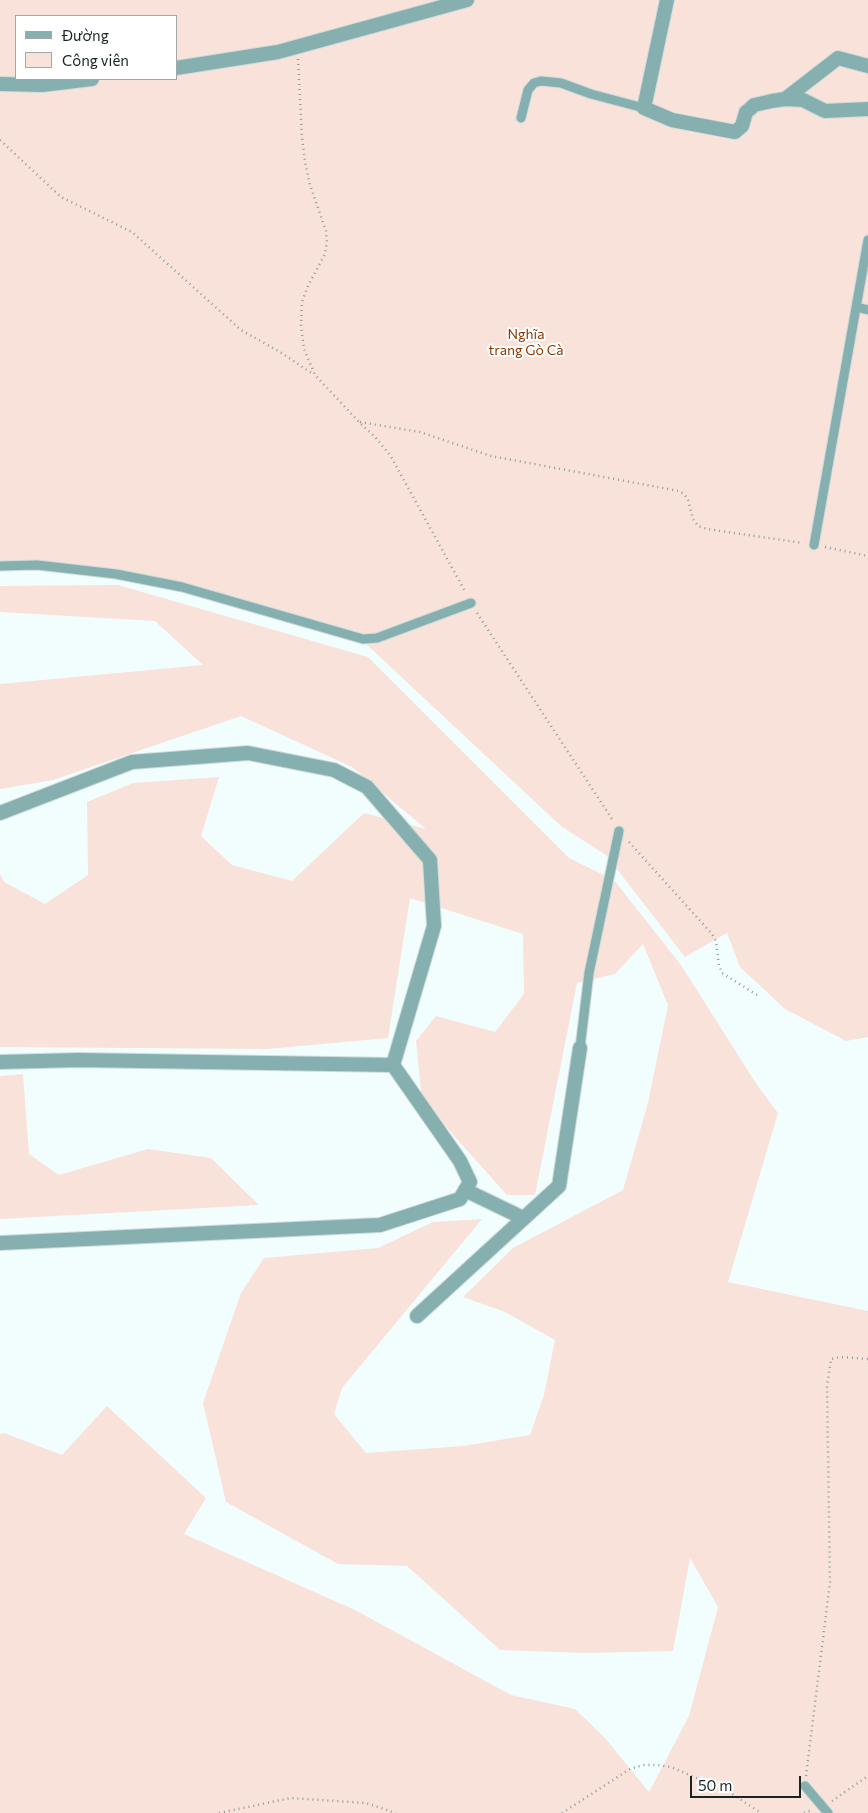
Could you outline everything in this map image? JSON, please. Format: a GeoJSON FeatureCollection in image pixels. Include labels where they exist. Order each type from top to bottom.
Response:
{"type":"FeatureCollection","features":[{"type":"Feature","properties":{"kind":"street"},"geometry":{"type":"LineString","coordinates":[[178,68],[278,52],[467,0]]}},
{"type":"Feature","properties":{"kind":"street"},"geometry":{"type":"LineString","coordinates":[[667,0],[644,108],[672,120],[735,132],[742,126],[746,112],[754,105],[785,99],[803,100],[825,111],[868,109]]}},
{"type":"Feature","properties":{"kind":"street"},"geometry":{"type":"LineString","coordinates":[[785,99],[838,58],[868,66]]}},
{"type":"Feature","properties":{"kind":"street"},"geometry":{"type":"LineString","coordinates":[[0,84],[42,85],[84,80]]}},
{"type":"Feature","properties":{"kind":"street"},"geometry":{"type":"LineString","coordinates":[[0,813],[132,762],[248,753],[334,770],[367,787],[430,860],[434,926],[393,1066]]}},
{"type":"Feature","properties":{"kind":"street"},"geometry":{"type":"LineString","coordinates":[[417,1316],[559,1186],[580,1048]]}},
{"type":"Feature","properties":{"kind":"street"},"geometry":{"type":"LineString","coordinates":[[0,1062],[78,1060],[393,1066]]}},
{"type":"Feature","properties":{"kind":"street"},"geometry":{"type":"LineString","coordinates":[[0,1243],[380,1225],[460,1199],[470,1182],[460,1161],[393,1066]]}},
{"type":"Feature","properties":{"kind":"street"},"geometry":{"type":"LineString","coordinates":[[465,1190],[523,1218]]}},
{"type":"Feature","properties":{"kind":"lane"},"geometry":{"type":"LineString","coordinates":[[521,118],[528,90],[534,83],[541,81],[561,83],[591,94],[644,108]]}},
{"type":"Feature","properties":{"kind":"lane"},"geometry":{"type":"LineString","coordinates":[[814,545],[868,240]]}},
{"type":"Feature","properties":{"kind":"lane"},"geometry":{"type":"LineString","coordinates":[[856,307],[868,310]]}},
{"type":"Feature","properties":{"kind":"lane"},"geometry":{"type":"LineString","coordinates":[[0,566],[37,565],[116,574],[182,587],[363,639],[377,638],[471,603]]}},
{"type":"Feature","properties":{"kind":"lane"},"geometry":{"type":"LineString","coordinates":[[580,1048],[590,973],[619,831]]}},
{"type":"Feature","properties":{"kind":"lane"},"geometry":{"type":"LineString","coordinates":[[805,1786],[826,1810]]}},
{"type":"Feature","properties":{"kind":"path"},"geometry":{"type":"LineString","coordinates":[[298,45],[302,137],[305,162],[310,185],[326,231],[327,242],[325,254],[308,286],[302,302],[300,325],[304,349],[314,375]]}},
{"type":"Feature","properties":{"kind":"path"},"geometry":{"type":"LineString","coordinates":[[0,140],[61,197],[132,232],[242,330],[314,375],[375,437],[390,455],[471,603],[619,831],[712,934],[716,941],[722,973],[757,996]]}},
{"type":"Feature","properties":{"kind":"path"},"geometry":{"type":"LineString","coordinates":[[359,422],[420,432],[491,456],[679,491],[688,500],[693,520],[698,526],[707,530],[814,545],[868,556]]}},
{"type":"Feature","properties":{"kind":"path"},"geometry":{"type":"LineString","coordinates":[[805,1786],[830,1582],[827,1386],[829,1368],[831,1359],[840,1357],[868,1359]]}},
{"type":"Feature","properties":{"kind":"path"},"geometry":{"type":"LineString","coordinates":[[562,1813],[630,1769],[643,1765],[657,1765],[671,1767],[729,1792],[761,1813]]}},
{"type":"Feature","properties":{"kind":"path"},"geometry":{"type":"LineString","coordinates":[[804,1813],[826,1810],[868,1776]]}},
{"type":"Feature","properties":{"kind":"path"},"geometry":{"type":"LineString","coordinates":[[219,1813],[291,1798],[366,1803],[396,1813]]}},
{"type":"Feature","properties":{"kind":"green space","name":"Nghĩa trang Gò Cà"},"geometry":{"type":"Polygon","coordinates":[[[0,0],[868,0],[868,1037],[846,1041],[785,1009],[740,967],[727,933],[685,957],[606,855],[562,827],[366,644],[188,593],[29,561],[0,562],[0,0]]]}},
{"type":"Feature","properties":{"kind":"green space"},"geometry":{"type":"Polygon","coordinates":[[[118,585],[368,657],[569,858],[614,880],[681,965],[757,1085],[778,1113],[728,1282],[868,1311],[868,1813],[0,1813],[0,1434],[4,1433],[62,1455],[107,1406],[206,1498],[184,1534],[355,1610],[511,1695],[575,1709],[605,1738],[649,1792],[689,1716],[718,1607],[690,1558],[673,1651],[587,1653],[500,1650],[407,1566],[338,1564],[226,1502],[203,1403],[241,1293],[264,1258],[378,1248],[433,1222],[482,1219],[342,1388],[334,1414],[366,1453],[463,1446],[530,1435],[544,1395],[555,1340],[505,1312],[463,1297],[513,1248],[623,1190],[648,1103],[668,1005],[643,944],[615,974],[577,983],[535,1195],[507,1195],[422,1100],[416,1041],[436,1016],[495,1032],[524,994],[523,934],[410,898],[388,1038],[267,1049],[0,1047],[0,874],[4,882],[45,904],[88,875],[87,802],[133,783],[219,777],[201,836],[232,865],[292,881],[364,813],[426,829],[352,767],[241,716],[53,780],[0,789],[0,684],[203,665],[155,621],[0,612],[0,586],[118,585]]]}},
{"type":"Feature","properties":{"kind":"green space"},"geometry":{"type":"Polygon","coordinates":[[[23,1074],[29,1154],[59,1175],[148,1149],[211,1158],[259,1205],[0,1219],[0,1076],[23,1074]]]}}]}
